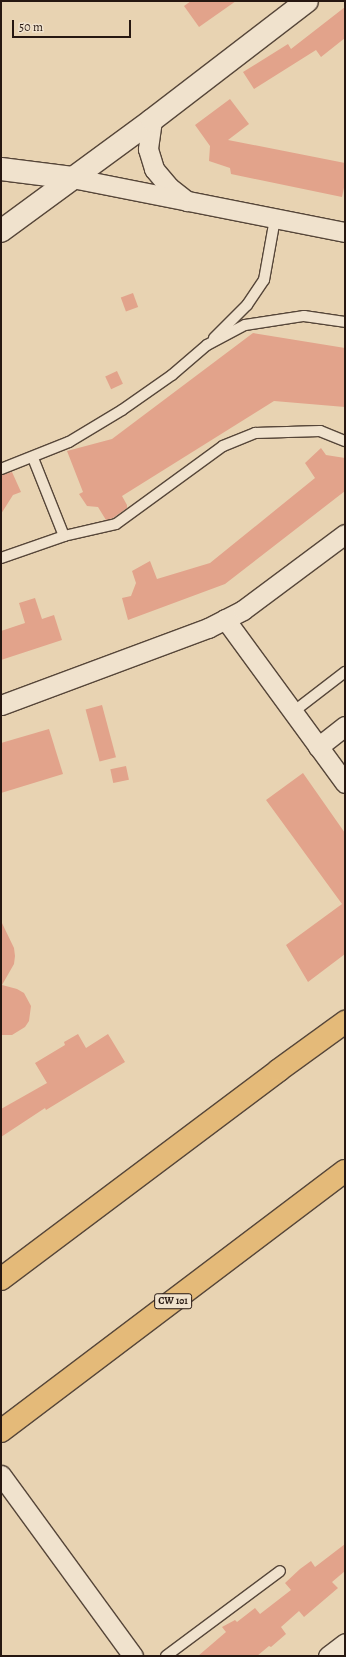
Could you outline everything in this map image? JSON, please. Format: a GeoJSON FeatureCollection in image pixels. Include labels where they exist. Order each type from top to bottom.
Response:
{"type":"FeatureCollection","features":[{"type":"Feature","properties":{"kind":"main road"},"geometry":{"type":"LineString","coordinates":[[1,1280],[345,1022]]}},
{"type":"Feature","properties":{"kind":"main road","name":"CW 101"},"geometry":{"type":"LineString","coordinates":[[1,1430],[345,1171]]}},
{"type":"Feature","properties":{"kind":"street"},"geometry":{"type":"LineString","coordinates":[[1,231],[152,120],[307,1]]}},
{"type":"Feature","properties":{"kind":"street"},"geometry":{"type":"LineString","coordinates":[[152,120],[148,149],[154,169],[169,186],[188,202]]}},
{"type":"Feature","properties":{"kind":"street"},"geometry":{"type":"LineString","coordinates":[[1,169],[72,178],[345,232]]}},
{"type":"Feature","properties":{"kind":"street"},"geometry":{"type":"LineString","coordinates":[[1,705],[208,628],[243,610],[345,534]]}},
{"type":"Feature","properties":{"kind":"street"},"geometry":{"type":"LineString","coordinates":[[225,619],[345,783]]}},
{"type":"Feature","properties":{"kind":"street"},"geometry":{"type":"LineString","coordinates":[[318,747],[345,726]]}},
{"type":"Feature","properties":{"kind":"street"},"geometry":{"type":"LineString","coordinates":[[1,1475],[133,1656]]}},
{"type":"Feature","properties":{"kind":"street"},"geometry":{"type":"LineString","coordinates":[[328,1656],[345,1643]]}},
{"type":"Feature","properties":{"kind":"lane"},"geometry":{"type":"LineString","coordinates":[[1,469],[33,458],[69,442],[122,410],[172,376],[207,345],[246,305],[264,280],[275,219]]}},
{"type":"Feature","properties":{"kind":"lane"},"geometry":{"type":"LineString","coordinates":[[207,345],[245,325],[304,316],[345,322]]}},
{"type":"Feature","properties":{"kind":"lane"},"geometry":{"type":"LineString","coordinates":[[1,558],[64,536],[116,524],[223,446],[255,433],[320,431],[345,441]]}},
{"type":"Feature","properties":{"kind":"lane"},"geometry":{"type":"LineString","coordinates":[[33,458],[64,536]]}},
{"type":"Feature","properties":{"kind":"lane"},"geometry":{"type":"LineString","coordinates":[[293,712],[345,672]]}},
{"type":"Feature","properties":{"kind":"lane"},"geometry":{"type":"LineString","coordinates":[[166,1656],[280,1570]]}},
{"type":"Feature","properties":{"kind":"building"},"geometry":{"type":"Polygon","coordinates":[[[191,1],[236,1],[199,27],[184,6],[191,1]]]}},
{"type":"Feature","properties":{"kind":"building"},"geometry":{"type":"Polygon","coordinates":[[[345,7],[345,38],[321,57],[316,50],[254,89],[243,72],[288,44],[291,49],[345,7]]]}},
{"type":"Feature","properties":{"kind":"building"},"geometry":{"type":"Polygon","coordinates":[[[230,99],[249,124],[228,140],[345,163],[345,183],[342,197],[231,174],[230,168],[209,161],[210,146],[195,125],[230,99]]]}},
{"type":"Feature","properties":{"kind":"building"},"geometry":{"type":"Polygon","coordinates":[[[133,293],[138,307],[126,312],[121,297],[133,293]]]}},
{"type":"Feature","properties":{"kind":"building"},"geometry":{"type":"Polygon","coordinates":[[[253,333],[345,348],[345,407],[274,401],[122,496],[127,508],[113,518],[106,520],[98,507],[87,506],[79,494],[83,492],[67,451],[112,439],[253,333]]]}},
{"type":"Feature","properties":{"kind":"building"},"geometry":{"type":"Polygon","coordinates":[[[117,371],[123,384],[111,389],[105,376],[117,371]]]}},
{"type":"Feature","properties":{"kind":"building"},"geometry":{"type":"Polygon","coordinates":[[[321,448],[326,455],[345,458],[345,491],[225,584],[128,620],[122,598],[131,596],[136,583],[132,571],[150,561],[157,579],[210,563],[315,478],[305,463],[321,448]]]}},
{"type":"Feature","properties":{"kind":"building"},"geometry":{"type":"Polygon","coordinates":[[[12,472],[21,492],[13,495],[1,514],[1,475],[12,472]]]}},
{"type":"Feature","properties":{"kind":"building"},"geometry":{"type":"Polygon","coordinates":[[[35,598],[42,619],[54,615],[62,640],[1,660],[1,631],[25,623],[19,603],[35,598]]]}},
{"type":"Feature","properties":{"kind":"building"},"geometry":{"type":"Polygon","coordinates":[[[102,705],[116,757],[100,762],[86,709],[102,705]]]}},
{"type":"Feature","properties":{"kind":"building"},"geometry":{"type":"Polygon","coordinates":[[[49,729],[63,774],[1,793],[1,743],[49,729]]]}},
{"type":"Feature","properties":{"kind":"building"},"geometry":{"type":"Polygon","coordinates":[[[126,766],[129,780],[113,783],[110,769],[126,766]]]}},
{"type":"Feature","properties":{"kind":"building"},"geometry":{"type":"Polygon","coordinates":[[[303,773],[345,833],[345,954],[308,982],[286,945],[342,904],[266,800],[303,773]]]}},
{"type":"Feature","properties":{"kind":"building"},"geometry":{"type":"Polygon","coordinates":[[[1,921],[14,948],[15,956],[14,964],[2,985],[17,989],[24,993],[31,1006],[29,1021],[25,1027],[12,1035],[1,1035],[1,921]]]}},
{"type":"Feature","properties":{"kind":"building"},"geometry":{"type":"Polygon","coordinates":[[[78,1034],[86,1048],[108,1034],[125,1062],[46,1110],[45,1108],[1,1137],[1,1109],[47,1083],[35,1063],[65,1045],[64,1042],[78,1034]]]}},
{"type":"Feature","properties":{"kind":"building"},"geometry":{"type":"Polygon","coordinates":[[[345,1544],[345,1571],[332,1582],[338,1588],[304,1617],[299,1611],[281,1627],[286,1634],[271,1647],[269,1646],[257,1656],[198,1656],[226,1632],[222,1627],[235,1620],[237,1622],[255,1608],[260,1614],[291,1590],[285,1583],[300,1569],[311,1561],[315,1567],[345,1544]]]}}]}
